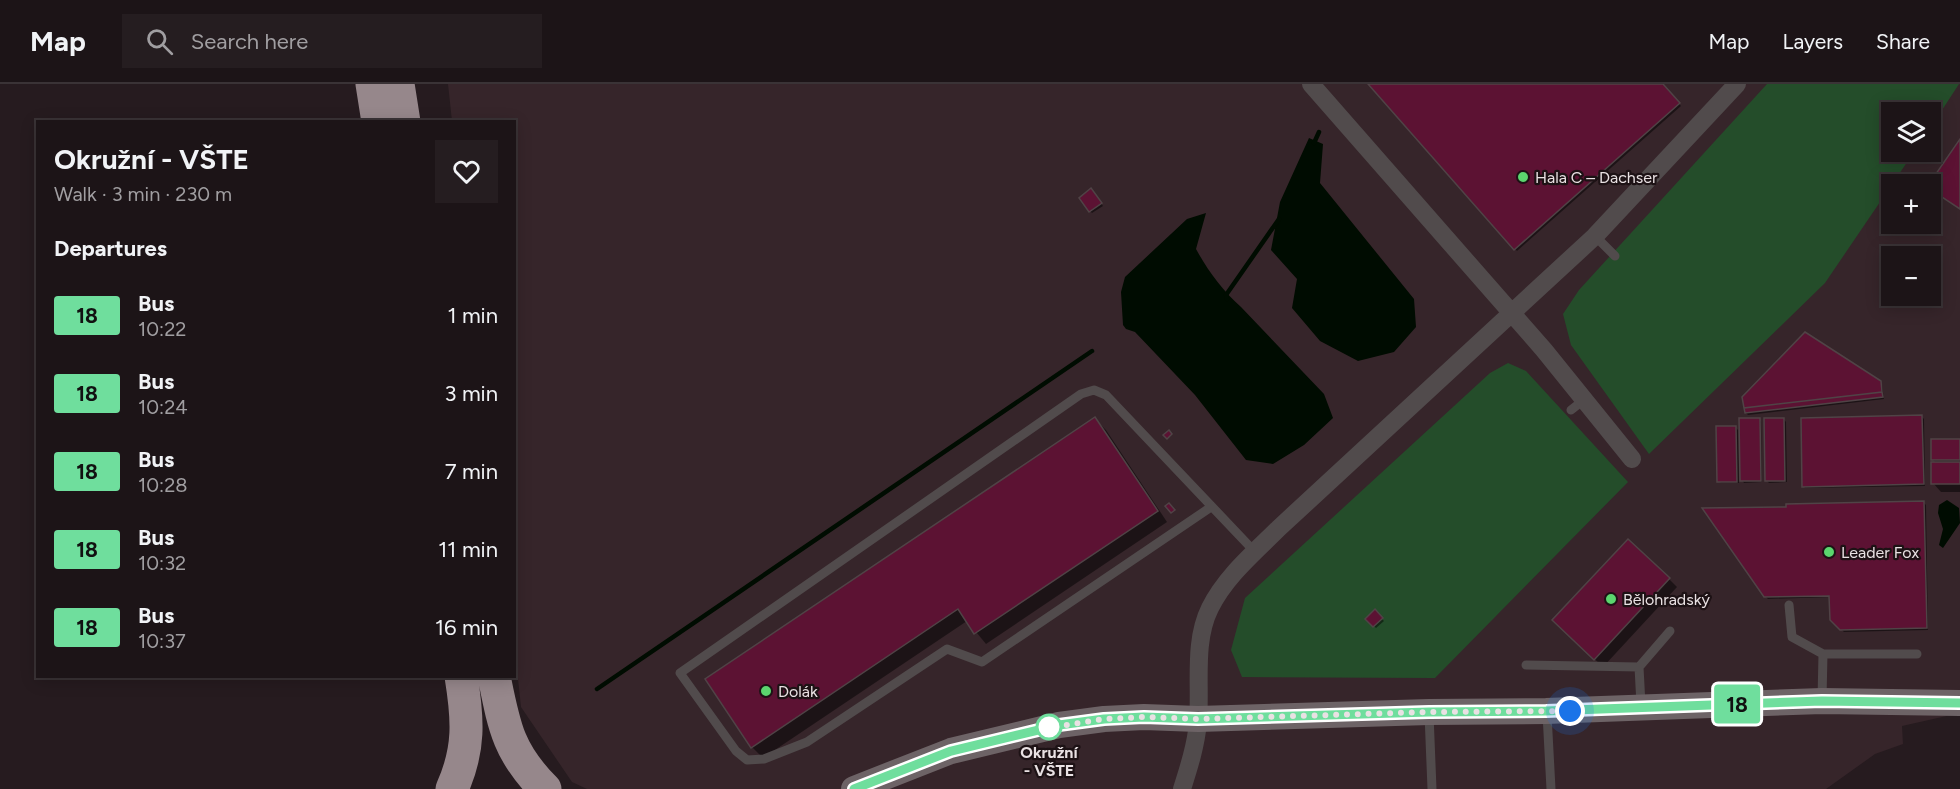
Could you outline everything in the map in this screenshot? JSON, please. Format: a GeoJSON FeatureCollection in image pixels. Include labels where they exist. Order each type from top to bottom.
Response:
{"type":"FeatureCollection","features":[{"type":"Feature","properties":{"kind":"highway"},"geometry":{"type":"LineString","coordinates":[[372,84],[378,120]]}},
{"type":"Feature","properties":{"kind":"highway"},"geometry":{"type":"LineString","coordinates":[[398,84],[404,120]]}},
{"type":"Feature","properties":{"kind":"highway"},"geometry":{"type":"LineString","coordinates":[[452,789],[464,757],[466,706],[461,678]]}},
{"type":"Feature","properties":{"kind":"highway"},"geometry":{"type":"LineString","coordinates":[[482,678],[488,721],[494,743],[507,769],[523,789]]}},
{"type":"Feature","properties":{"kind":"highway"},"geometry":{"type":"LineString","coordinates":[[494,678],[513,750],[529,774],[545,789]]}},
{"type":"Feature","properties":{"kind":"main road"},"geometry":{"type":"LineString","coordinates":[[854,789],[951,751],[1059,725],[1104,719],[1546,711],[1822,701],[1960,703]]}},
{"type":"Feature","properties":{"kind":"street"},"geometry":{"type":"LineString","coordinates":[[1311,84],[1513,313],[1578,404],[1632,459]]}},
{"type":"Feature","properties":{"kind":"street"},"geometry":{"type":"LineString","coordinates":[[1182,789],[1196,743],[1201,639],[1208,610],[1221,588],[1255,552],[1596,236],[1732,86]]}},
{"type":"Feature","properties":{"kind":"lane"},"geometry":{"type":"LineString","coordinates":[[1596,236],[1615,256]]}},
{"type":"Feature","properties":{"kind":"lane"},"geometry":{"type":"LineString","coordinates":[[1211,507],[982,662],[947,649],[807,742],[764,759],[747,760],[736,751],[680,674],[1081,394],[1094,390],[1106,395],[1255,552]]}},
{"type":"Feature","properties":{"kind":"lane"},"geometry":{"type":"LineString","coordinates":[[1789,605],[1792,637],[1823,654],[1917,654]]}},
{"type":"Feature","properties":{"kind":"lane"},"geometry":{"type":"LineString","coordinates":[[1641,708],[1639,667],[1670,631]]}},
{"type":"Feature","properties":{"kind":"lane"},"geometry":{"type":"LineString","coordinates":[[1822,701],[1823,654]]}},
{"type":"Feature","properties":{"kind":"lane"},"geometry":{"type":"LineString","coordinates":[[1526,665],[1639,667]]}},
{"type":"Feature","properties":{"kind":"lane"},"geometry":{"type":"LineString","coordinates":[[1546,711],[1551,789]]}},
{"type":"Feature","properties":{"kind":"lane"},"geometry":{"type":"LineString","coordinates":[[1429,712],[1432,789]]}},
{"type":"Feature","properties":{"kind":"shaded area"},"geometry":{"type":"Polygon","coordinates":[[[448,84],[1960,84],[1960,713],[1902,726],[1903,744],[1875,754],[1826,789],[587,789],[572,782],[521,707],[516,660],[516,120],[452,120],[448,84]]]}},
{"type":"Feature","properties":{"kind":"shaded area"},"geometry":{"type":"Polygon","coordinates":[[[1309,138],[1323,144],[1320,183],[1414,299],[1416,327],[1394,352],[1358,361],[1320,341],[1292,308],[1297,279],[1271,250],[1280,202],[1309,138]]]}},
{"type":"Feature","properties":{"kind":"shaded area"},"geometry":{"type":"Polygon","coordinates":[[[1206,213],[1196,249],[1205,265],[1228,294],[1324,394],[1333,418],[1304,445],[1273,464],[1246,460],[1195,395],[1135,332],[1126,329],[1123,325],[1121,292],[1125,277],[1187,219],[1206,213]]]}},
{"type":"Feature","properties":{"kind":"shaded area"},"geometry":{"type":"Polygon","coordinates":[[[1947,500],[1959,508],[1960,523],[1943,548],[1939,545],[1943,529],[1938,513],[1939,505],[1947,500]]]}},
{"type":"Feature","properties":{"kind":"green space"},"geometry":{"type":"Polygon","coordinates":[[[1767,84],[1959,84],[1941,112],[1941,102],[1881,102],[1881,162],[1907,162],[1899,174],[1881,174],[1881,201],[1825,283],[1649,454],[1571,345],[1563,314],[1579,290],[1767,84]]]}},
{"type":"Feature","properties":{"kind":"green space"},"geometry":{"type":"Polygon","coordinates":[[[1508,363],[1526,371],[1628,482],[1435,678],[1242,677],[1231,650],[1245,598],[1490,373],[1508,363]]]}},
{"type":"Feature","properties":{"kind":"building","name":"Hala C – Dachser"},"geometry":{"type":"Polygon","coordinates":[[[1368,84],[1663,84],[1680,103],[1514,250],[1368,84]]]}},
{"type":"Feature","properties":{"kind":"building"},"geometry":{"type":"Polygon","coordinates":[[[1960,139],[1960,209],[1941,196],[1941,174],[1936,174],[1960,139]]]}},
{"type":"Feature","properties":{"kind":"building"},"geometry":{"type":"Polygon","coordinates":[[[1091,188],[1102,203],[1089,212],[1079,198],[1091,188]]]}},
{"type":"Feature","properties":{"kind":"building"},"geometry":{"type":"Polygon","coordinates":[[[1805,332],[1881,381],[1882,392],[1744,408],[1742,397],[1805,332]]]}},
{"type":"Feature","properties":{"kind":"building"},"geometry":{"type":"Polygon","coordinates":[[[1882,392],[1883,397],[1745,413],[1744,408],[1882,392]]]}},
{"type":"Feature","properties":{"kind":"building"},"geometry":{"type":"Polygon","coordinates":[[[1922,415],[1924,484],[1802,487],[1801,418],[1922,415]]]}},
{"type":"Feature","properties":{"kind":"building"},"geometry":{"type":"Polygon","coordinates":[[[1095,417],[1158,511],[974,634],[958,609],[751,748],[705,679],[1095,417]]]}},
{"type":"Feature","properties":{"kind":"building"},"geometry":{"type":"Polygon","coordinates":[[[1739,418],[1760,418],[1761,481],[1740,481],[1739,418]]]}},
{"type":"Feature","properties":{"kind":"building"},"geometry":{"type":"Polygon","coordinates":[[[1764,418],[1784,418],[1785,481],[1765,481],[1764,418]]]}},
{"type":"Feature","properties":{"kind":"building"},"geometry":{"type":"Polygon","coordinates":[[[1716,426],[1736,426],[1737,482],[1717,482],[1716,426]]]}},
{"type":"Feature","properties":{"kind":"building"},"geometry":{"type":"Polygon","coordinates":[[[1169,430],[1172,434],[1167,439],[1163,435],[1169,430]]]}},
{"type":"Feature","properties":{"kind":"building"},"geometry":{"type":"Polygon","coordinates":[[[1931,439],[1960,439],[1960,460],[1931,460],[1931,439]]]}},
{"type":"Feature","properties":{"kind":"building"},"geometry":{"type":"Polygon","coordinates":[[[1931,462],[1960,462],[1960,484],[1931,484],[1931,462]]]}},
{"type":"Feature","properties":{"kind":"building","name":"Leader Fox"},"geometry":{"type":"Polygon","coordinates":[[[1924,501],[1927,628],[1840,630],[1830,620],[1829,596],[1764,597],[1702,508],[1786,507],[1786,504],[1924,501]]]}},
{"type":"Feature","properties":{"kind":"building"},"geometry":{"type":"Polygon","coordinates":[[[1169,503],[1175,510],[1171,513],[1165,506],[1169,503]]]}},
{"type":"Feature","properties":{"kind":"building","name":"Bělohradský"},"geometry":{"type":"Polygon","coordinates":[[[1628,539],[1670,578],[1594,660],[1552,620],[1628,539]]]}},
{"type":"Feature","properties":{"kind":"building"},"geometry":{"type":"Polygon","coordinates":[[[1375,609],[1383,618],[1373,627],[1365,619],[1375,609]]]}},
{"type":"Feature","properties":{"kind":"waterway"},"geometry":{"type":"LineString","coordinates":[[1314,143],[1319,132]]}},
{"type":"Feature","properties":{"kind":"waterway"},"geometry":{"type":"LineString","coordinates":[[1227,299],[1226,295],[1279,219]]}},
{"type":"Feature","properties":{"kind":"waterway"},"geometry":{"type":"LineString","coordinates":[[597,689],[1092,351]]}},
{"type":"Feature","properties":{"kind":"bus line","name":"18"},"geometry":{"type":"LineString","coordinates":[[854,789],[951,751],[1059,725],[1104,719],[1546,711],[1822,701],[1960,703]]}},
{"type":"Feature","properties":{"kind":"place","name":"Hala C – Dachser"},"geometry":{"type":"Point","coordinates":[1523,177]}},
{"type":"Feature","properties":{"kind":"place","name":"Leader Fox"},"geometry":{"type":"Point","coordinates":[1829,552]}},
{"type":"Feature","properties":{"kind":"place","name":"Bělohradský"},"geometry":{"type":"Point","coordinates":[1611,599]}},
{"type":"Feature","properties":{"kind":"place","name":"Dolák"},"geometry":{"type":"Point","coordinates":[766,691]}},
{"type":"Feature","properties":{"kind":"place","name":"Okružní - VŠTE"},"geometry":{"type":"Point","coordinates":[1049,727]}},
{"type":"Feature","properties":{"kind":"route"},"geometry":{"type":"LineString","coordinates":[[1049,727],[1042,729],[1104,719],[1144,717],[1198,719],[1429,712],[1570,711]]}}]}
